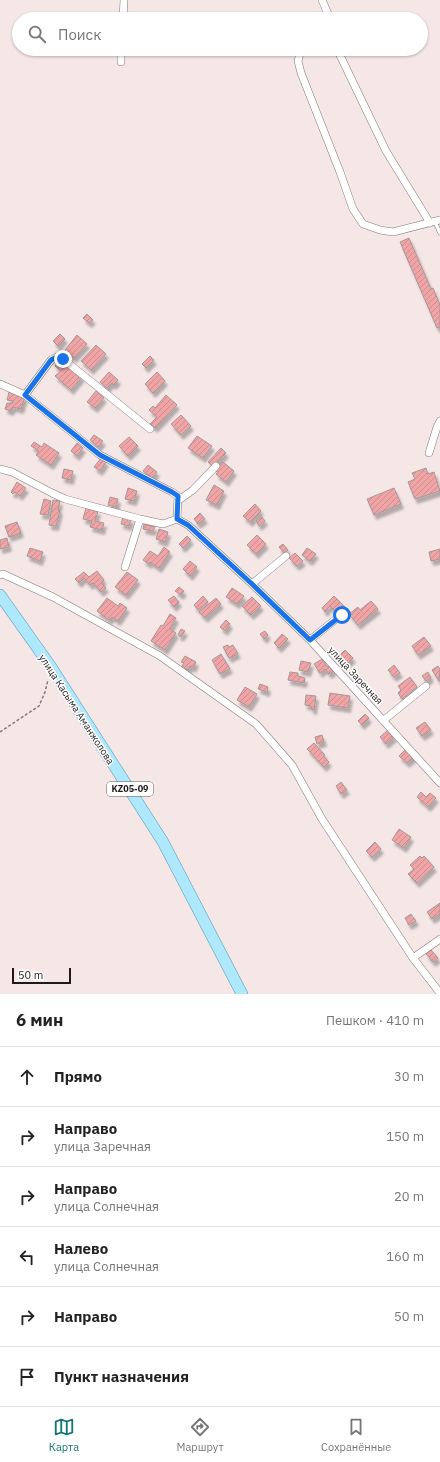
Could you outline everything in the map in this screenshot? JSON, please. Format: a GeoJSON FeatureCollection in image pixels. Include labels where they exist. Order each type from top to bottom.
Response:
{"type":"FeatureCollection","features":[{"type":"Feature","properties":{"kind":"main road","name":"улица Касыма Аманжолова"},"geometry":{"type":"LineString","coordinates":[[0,595],[51,667],[163,842],[242,994]]}},
{"type":"Feature","properties":{"kind":"street"},"geometry":{"type":"LineString","coordinates":[[123,12],[124,0]]}},
{"type":"Feature","properties":{"kind":"street"},"geometry":{"type":"LineString","coordinates":[[322,0],[327,12]]}},
{"type":"Feature","properties":{"kind":"street"},"geometry":{"type":"LineString","coordinates":[[120,56],[120,62]]}},
{"type":"Feature","properties":{"kind":"street"},"geometry":{"type":"LineString","coordinates":[[299,56],[298,61],[301,73],[353,209],[363,224],[380,230],[393,232],[435,222],[386,151],[340,56]]}},
{"type":"Feature","properties":{"kind":"street"},"geometry":{"type":"LineString","coordinates":[[25,395],[51,360],[57,357],[63,359],[150,429]]}},
{"type":"Feature","properties":{"kind":"street"},"geometry":{"type":"LineString","coordinates":[[0,384],[25,395],[100,455],[178,496],[177,519],[163,524],[65,499],[52,494],[12,472],[0,469]]}},
{"type":"Feature","properties":{"kind":"street"},"geometry":{"type":"LineString","coordinates":[[429,453],[440,421]]}},
{"type":"Feature","properties":{"kind":"street"},"geometry":{"type":"LineString","coordinates":[[179,500],[193,490],[216,466]]}},
{"type":"Feature","properties":{"kind":"street"},"geometry":{"type":"LineString","coordinates":[[125,568],[140,519]]}},
{"type":"Feature","properties":{"kind":"street","name":"улица Заречная"},"geometry":{"type":"LineString","coordinates":[[177,519],[188,525],[310,640],[440,783]]}},
{"type":"Feature","properties":{"kind":"street"},"geometry":{"type":"LineString","coordinates":[[252,584],[286,556]]}},
{"type":"Feature","properties":{"kind":"street"},"geometry":{"type":"LineString","coordinates":[[0,575],[3,574],[53,597],[160,656],[256,724],[292,765],[322,819],[413,958],[440,993]]}},
{"type":"Feature","properties":{"kind":"street"},"geometry":{"type":"LineString","coordinates":[[310,640],[342,615]]}},
{"type":"Feature","properties":{"kind":"street"},"geometry":{"type":"LineString","coordinates":[[384,720],[426,686]]}},
{"type":"Feature","properties":{"kind":"street"},"geometry":{"type":"LineString","coordinates":[[413,958],[440,939]]}},
{"type":"Feature","properties":{"kind":"lane"},"geometry":{"type":"LineString","coordinates":[[435,222],[440,233]]}},
{"type":"Feature","properties":{"kind":"path"},"geometry":{"type":"LineString","coordinates":[[0,732],[39,706],[45,692],[51,667]]}},
{"type":"Feature","properties":{"kind":"building"},"geometry":{"type":"Polygon","coordinates":[[[409,238],[431,289],[433,288],[440,305],[440,327],[437,328],[400,242],[409,238]]]}},
{"type":"Feature","properties":{"kind":"building"},"geometry":{"type":"Polygon","coordinates":[[[87,314],[93,320],[89,323],[83,318],[87,314]]]}},
{"type":"Feature","properties":{"kind":"building"},"geometry":{"type":"Polygon","coordinates":[[[60,334],[65,339],[58,346],[53,341],[60,334]]]}},
{"type":"Feature","properties":{"kind":"building"},"geometry":{"type":"Polygon","coordinates":[[[77,335],[87,344],[74,358],[65,350],[77,335]]]}},
{"type":"Feature","properties":{"kind":"building"},"geometry":{"type":"Polygon","coordinates":[[[96,345],[106,354],[91,370],[81,361],[96,345]]]}},
{"type":"Feature","properties":{"kind":"building"},"geometry":{"type":"Polygon","coordinates":[[[150,356],[154,360],[146,368],[142,364],[150,356]]]}},
{"type":"Feature","properties":{"kind":"building"},"geometry":{"type":"Polygon","coordinates":[[[59,361],[65,366],[66,364],[82,377],[71,390],[55,376],[61,371],[55,366],[59,361]]]}},
{"type":"Feature","properties":{"kind":"building"},"geometry":{"type":"Polygon","coordinates":[[[109,372],[118,380],[114,385],[112,383],[107,388],[100,382],[109,372]]]}},
{"type":"Feature","properties":{"kind":"building"},"geometry":{"type":"Polygon","coordinates":[[[157,372],[165,381],[153,393],[145,384],[157,372]]]}},
{"type":"Feature","properties":{"kind":"building"},"geometry":{"type":"Polygon","coordinates":[[[96,391],[104,398],[95,408],[87,402],[96,391]]]}},
{"type":"Feature","properties":{"kind":"building"},"geometry":{"type":"Polygon","coordinates":[[[9,392],[25,397],[21,409],[13,407],[11,411],[5,409],[7,403],[12,404],[13,401],[7,400],[9,392]]]}},
{"type":"Feature","properties":{"kind":"building"},"geometry":{"type":"Polygon","coordinates":[[[166,395],[177,405],[155,428],[150,424],[157,417],[149,410],[153,406],[155,408],[166,395]]]}},
{"type":"Feature","properties":{"kind":"building"},"geometry":{"type":"Polygon","coordinates":[[[181,415],[191,426],[181,435],[171,424],[181,415]]]}},
{"type":"Feature","properties":{"kind":"building"},"geometry":{"type":"Polygon","coordinates":[[[94,435],[103,441],[98,447],[90,440],[94,435]]]}},
{"type":"Feature","properties":{"kind":"building"},"geometry":{"type":"Polygon","coordinates":[[[197,436],[212,446],[203,458],[188,448],[197,436]]]}},
{"type":"Feature","properties":{"kind":"building"},"geometry":{"type":"Polygon","coordinates":[[[129,437],[138,446],[128,456],[119,446],[129,437]]]}},
{"type":"Feature","properties":{"kind":"building"},"geometry":{"type":"Polygon","coordinates":[[[34,442],[42,447],[44,443],[59,453],[51,465],[36,455],[39,451],[31,446],[34,442]]]}},
{"type":"Feature","properties":{"kind":"building"},"geometry":{"type":"Polygon","coordinates":[[[77,443],[83,448],[77,456],[71,451],[77,443]]]}},
{"type":"Feature","properties":{"kind":"building"},"geometry":{"type":"Polygon","coordinates":[[[221,448],[226,453],[213,467],[208,462],[221,448]]]}},
{"type":"Feature","properties":{"kind":"building"},"geometry":{"type":"Polygon","coordinates":[[[101,458],[106,462],[100,471],[94,467],[101,458]]]}},
{"type":"Feature","properties":{"kind":"building"},"geometry":{"type":"Polygon","coordinates":[[[223,462],[234,471],[226,482],[216,474],[218,472],[216,471],[223,462]]]}},
{"type":"Feature","properties":{"kind":"building"},"geometry":{"type":"Polygon","coordinates":[[[148,465],[157,472],[152,478],[143,471],[148,465]]]}},
{"type":"Feature","properties":{"kind":"building"},"geometry":{"type":"Polygon","coordinates":[[[426,468],[428,474],[434,472],[440,491],[415,499],[408,482],[415,479],[412,473],[426,468]]]}},
{"type":"Feature","properties":{"kind":"building"},"geometry":{"type":"Polygon","coordinates":[[[64,469],[73,471],[71,480],[62,478],[64,469]]]}},
{"type":"Feature","properties":{"kind":"building"},"geometry":{"type":"Polygon","coordinates":[[[17,482],[26,488],[20,496],[15,492],[13,494],[11,492],[17,482]]]}},
{"type":"Feature","properties":{"kind":"building"},"geometry":{"type":"Polygon","coordinates":[[[214,485],[224,491],[217,505],[206,500],[214,485]]]}},
{"type":"Feature","properties":{"kind":"building"},"geometry":{"type":"Polygon","coordinates":[[[128,488],[137,491],[134,501],[125,499],[128,488]]]}},
{"type":"Feature","properties":{"kind":"building"},"geometry":{"type":"Polygon","coordinates":[[[394,488],[401,504],[374,515],[367,499],[394,488]]]}},
{"type":"Feature","properties":{"kind":"building"},"geometry":{"type":"Polygon","coordinates":[[[110,497],[118,499],[116,507],[108,505],[110,497]]]}},
{"type":"Feature","properties":{"kind":"building"},"geometry":{"type":"Polygon","coordinates":[[[44,499],[51,501],[48,515],[40,514],[44,499]]]}},
{"type":"Feature","properties":{"kind":"building"},"geometry":{"type":"Polygon","coordinates":[[[53,500],[60,501],[58,510],[60,510],[56,526],[49,525],[53,500]]]}},
{"type":"Feature","properties":{"kind":"building"},"geometry":{"type":"Polygon","coordinates":[[[255,504],[261,511],[250,522],[243,516],[255,504]]]}},
{"type":"Feature","properties":{"kind":"building"},"geometry":{"type":"Polygon","coordinates":[[[86,508],[98,511],[95,521],[104,523],[102,530],[90,527],[92,521],[83,519],[86,508]]]}},
{"type":"Feature","properties":{"kind":"building"},"geometry":{"type":"Polygon","coordinates":[[[200,513],[205,519],[198,524],[194,519],[200,513]]]}},
{"type":"Feature","properties":{"kind":"building"},"geometry":{"type":"Polygon","coordinates":[[[123,517],[131,519],[129,526],[121,524],[123,517]]]}},
{"type":"Feature","properties":{"kind":"building"},"geometry":{"type":"Polygon","coordinates":[[[262,517],[265,521],[259,526],[256,521],[262,517]]]}},
{"type":"Feature","properties":{"kind":"building"},"geometry":{"type":"Polygon","coordinates":[[[17,522],[21,533],[9,537],[5,526],[17,522]]]}},
{"type":"Feature","properties":{"kind":"building"},"geometry":{"type":"Polygon","coordinates":[[[144,524],[155,527],[153,531],[143,529],[144,524]]]}},
{"type":"Feature","properties":{"kind":"building"},"geometry":{"type":"Polygon","coordinates":[[[159,529],[168,532],[165,542],[156,539],[159,529]]]}},
{"type":"Feature","properties":{"kind":"building"},"geometry":{"type":"Polygon","coordinates":[[[257,535],[266,544],[256,554],[247,545],[257,535]]]}},
{"type":"Feature","properties":{"kind":"building"},"geometry":{"type":"Polygon","coordinates":[[[187,536],[191,540],[183,548],[179,544],[187,536]]]}},
{"type":"Feature","properties":{"kind":"building"},"geometry":{"type":"Polygon","coordinates":[[[7,538],[9,547],[0,549],[0,540],[7,538]]]}},
{"type":"Feature","properties":{"kind":"building"},"geometry":{"type":"Polygon","coordinates":[[[283,544],[288,550],[284,553],[279,547],[283,544]]]}},
{"type":"Feature","properties":{"kind":"building"},"geometry":{"type":"Polygon","coordinates":[[[164,547],[170,552],[159,568],[150,562],[149,564],[143,560],[150,551],[158,556],[164,547]]]}},
{"type":"Feature","properties":{"kind":"building"},"geometry":{"type":"Polygon","coordinates":[[[30,548],[43,552],[40,561],[27,556],[30,548]]]}},
{"type":"Feature","properties":{"kind":"building"},"geometry":{"type":"Polygon","coordinates":[[[307,548],[316,554],[310,561],[302,555],[307,548]]]}},
{"type":"Feature","properties":{"kind":"building"},"geometry":{"type":"Polygon","coordinates":[[[440,549],[440,559],[431,561],[429,552],[440,549]]]}},
{"type":"Feature","properties":{"kind":"building"},"geometry":{"type":"Polygon","coordinates":[[[295,553],[303,561],[297,566],[289,558],[295,553]]]}},
{"type":"Feature","properties":{"kind":"building"},"geometry":{"type":"Polygon","coordinates":[[[190,561],[197,567],[190,576],[183,569],[190,561]]]}},
{"type":"Feature","properties":{"kind":"building"},"geometry":{"type":"Polygon","coordinates":[[[97,571],[104,580],[101,583],[106,588],[101,592],[93,583],[90,585],[84,578],[79,583],[75,579],[84,572],[89,577],[97,571]]]}},
{"type":"Feature","properties":{"kind":"building"},"geometry":{"type":"Polygon","coordinates":[[[127,572],[138,580],[126,595],[115,587],[127,572]]]}},
{"type":"Feature","properties":{"kind":"building"},"geometry":{"type":"Polygon","coordinates":[[[179,587],[184,591],[181,595],[175,591],[179,587]]]}},
{"type":"Feature","properties":{"kind":"building"},"geometry":{"type":"Polygon","coordinates":[[[232,588],[244,596],[237,604],[226,597],[232,588]]]}},
{"type":"Feature","properties":{"kind":"building"},"geometry":{"type":"Polygon","coordinates":[[[174,596],[179,602],[174,607],[168,600],[174,596]]]}},
{"type":"Feature","properties":{"kind":"building"},"geometry":{"type":"Polygon","coordinates":[[[203,596],[208,602],[198,610],[194,605],[203,596]]]}},
{"type":"Feature","properties":{"kind":"building"},"geometry":{"type":"Polygon","coordinates":[[[334,596],[345,607],[338,614],[330,606],[325,612],[322,608],[334,596]]]}},
{"type":"Feature","properties":{"kind":"building"},"geometry":{"type":"Polygon","coordinates":[[[252,597],[261,606],[251,615],[242,606],[252,597]]]}},
{"type":"Feature","properties":{"kind":"building"},"geometry":{"type":"Polygon","coordinates":[[[107,598],[118,606],[120,603],[127,608],[118,621],[112,617],[109,620],[97,611],[107,598]]]}},
{"type":"Feature","properties":{"kind":"building"},"geometry":{"type":"Polygon","coordinates":[[[216,598],[221,604],[205,618],[199,612],[216,598]]]}},
{"type":"Feature","properties":{"kind":"building"},"geometry":{"type":"Polygon","coordinates":[[[371,601],[378,609],[358,625],[349,614],[358,607],[360,610],[371,601]]]}},
{"type":"Feature","properties":{"kind":"building"},"geometry":{"type":"Polygon","coordinates":[[[170,614],[176,618],[170,629],[176,633],[165,650],[151,641],[170,614]]]}},
{"type":"Feature","properties":{"kind":"building"},"geometry":{"type":"Polygon","coordinates":[[[226,620],[230,624],[225,631],[220,627],[226,620]]]}},
{"type":"Feature","properties":{"kind":"building"},"geometry":{"type":"Polygon","coordinates":[[[181,629],[185,631],[181,637],[178,635],[181,629]]]}},
{"type":"Feature","properties":{"kind":"building"},"geometry":{"type":"Polygon","coordinates":[[[265,631],[268,635],[264,639],[260,634],[265,631]]]}},
{"type":"Feature","properties":{"kind":"building"},"geometry":{"type":"Polygon","coordinates":[[[282,634],[288,639],[279,648],[274,643],[282,634]]]}},
{"type":"Feature","properties":{"kind":"building"},"geometry":{"type":"Polygon","coordinates":[[[424,637],[431,646],[418,655],[412,646],[424,637]]]}},
{"type":"Feature","properties":{"kind":"building"},"geometry":{"type":"Polygon","coordinates":[[[228,645],[229,647],[233,645],[238,654],[229,658],[223,647],[228,645]]]}},
{"type":"Feature","properties":{"kind":"building"},"geometry":{"type":"Polygon","coordinates":[[[345,650],[353,658],[346,665],[341,659],[342,657],[340,655],[345,650]]]}},
{"type":"Feature","properties":{"kind":"building"},"geometry":{"type":"Polygon","coordinates":[[[221,654],[230,669],[220,674],[212,660],[221,654]]]}},
{"type":"Feature","properties":{"kind":"building"},"geometry":{"type":"Polygon","coordinates":[[[185,656],[196,662],[193,668],[190,666],[188,670],[182,666],[184,663],[181,662],[185,656]]]}},
{"type":"Feature","properties":{"kind":"building"},"geometry":{"type":"Polygon","coordinates":[[[322,659],[327,667],[330,665],[334,671],[329,674],[325,669],[320,673],[314,664],[322,659]]]}},
{"type":"Feature","properties":{"kind":"building"},"geometry":{"type":"Polygon","coordinates":[[[301,661],[311,663],[308,672],[299,670],[301,661]]]}},
{"type":"Feature","properties":{"kind":"building"},"geometry":{"type":"Polygon","coordinates":[[[394,665],[400,673],[394,677],[388,670],[394,665]]]}},
{"type":"Feature","properties":{"kind":"building"},"geometry":{"type":"Polygon","coordinates":[[[438,666],[440,669],[439,681],[432,670],[438,666]]]}},
{"type":"Feature","properties":{"kind":"building"},"geometry":{"type":"Polygon","coordinates":[[[290,672],[298,673],[298,676],[305,678],[304,683],[288,680],[290,672]]]}},
{"type":"Feature","properties":{"kind":"building"},"geometry":{"type":"Polygon","coordinates":[[[428,672],[431,678],[426,681],[422,676],[428,672]]]}},
{"type":"Feature","properties":{"kind":"building"},"geometry":{"type":"Polygon","coordinates":[[[410,677],[417,687],[402,699],[398,693],[401,690],[398,686],[410,677]]]}},
{"type":"Feature","properties":{"kind":"building"},"geometry":{"type":"Polygon","coordinates":[[[260,684],[268,687],[267,692],[258,689],[260,684]]]}},
{"type":"Feature","properties":{"kind":"building"},"geometry":{"type":"Polygon","coordinates":[[[245,687],[257,694],[249,707],[237,700],[245,687]]]}},
{"type":"Feature","properties":{"kind":"building"},"geometry":{"type":"Polygon","coordinates":[[[330,693],[350,696],[348,708],[328,705],[330,693]]]}},
{"type":"Feature","properties":{"kind":"building"},"geometry":{"type":"Polygon","coordinates":[[[306,695],[316,696],[314,710],[311,709],[311,706],[305,705],[306,695]]]}},
{"type":"Feature","properties":{"kind":"building"},"geometry":{"type":"Polygon","coordinates":[[[365,714],[369,718],[362,725],[358,721],[365,714]]]}},
{"type":"Feature","properties":{"kind":"building"},"geometry":{"type":"Polygon","coordinates":[[[425,722],[431,730],[422,736],[416,728],[425,722]]]}},
{"type":"Feature","properties":{"kind":"building"},"geometry":{"type":"Polygon","coordinates":[[[388,730],[394,737],[386,744],[380,737],[388,730]]]}},
{"type":"Feature","properties":{"kind":"building"},"geometry":{"type":"Polygon","coordinates":[[[322,735],[324,742],[317,744],[315,737],[322,735]]]}},
{"type":"Feature","properties":{"kind":"building"},"geometry":{"type":"Polygon","coordinates":[[[314,743],[329,762],[324,767],[307,749],[314,743]]]}},
{"type":"Feature","properties":{"kind":"building"},"geometry":{"type":"Polygon","coordinates":[[[406,749],[414,757],[407,763],[399,756],[406,749]]]}},
{"type":"Feature","properties":{"kind":"building"},"geometry":{"type":"Polygon","coordinates":[[[341,782],[347,790],[341,794],[336,786],[341,782]]]}},
{"type":"Feature","properties":{"kind":"building"},"geometry":{"type":"Polygon","coordinates":[[[421,792],[426,797],[430,793],[436,798],[428,807],[417,797],[421,792]]]}},
{"type":"Feature","properties":{"kind":"building"},"geometry":{"type":"Polygon","coordinates":[[[399,829],[411,837],[404,848],[392,840],[399,829]]]}},
{"type":"Feature","properties":{"kind":"building"},"geometry":{"type":"Polygon","coordinates":[[[375,842],[381,849],[372,857],[366,851],[375,842]]]}},
{"type":"Feature","properties":{"kind":"building"},"geometry":{"type":"Polygon","coordinates":[[[420,856],[422,858],[424,856],[434,867],[417,883],[408,874],[414,869],[410,865],[420,856]]]}},
{"type":"Feature","properties":{"kind":"building"},"geometry":{"type":"Polygon","coordinates":[[[440,903],[440,914],[432,919],[427,912],[440,903]]]}},
{"type":"Feature","properties":{"kind":"building"},"geometry":{"type":"Polygon","coordinates":[[[411,914],[416,921],[409,925],[405,918],[411,914]]]}},
{"type":"Feature","properties":{"kind":"building"},"geometry":{"type":"Polygon","coordinates":[[[431,950],[438,958],[433,962],[426,954],[431,950]]]}},
{"type":"Feature","properties":{"kind":"route"},"geometry":{"type":"LineString","coordinates":[[63,359],[57,357],[51,360],[25,395],[100,455],[178,496],[177,519],[188,525],[310,640],[342,615]]}}]}
